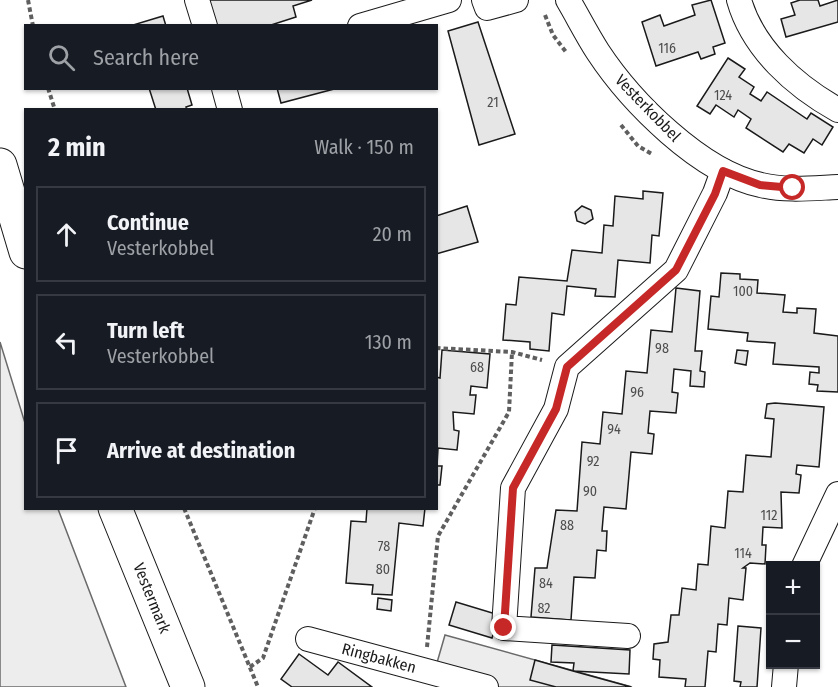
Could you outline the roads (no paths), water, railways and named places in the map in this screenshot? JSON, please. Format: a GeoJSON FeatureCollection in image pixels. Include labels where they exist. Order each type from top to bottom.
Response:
{"type":"FeatureCollection","features":[{"type":"Feature","properties":{"kind":"street"},"geometry":{"type":"LineString","coordinates":[[197,0],[204,24]]}},
{"type":"Feature","properties":{"kind":"street"},"geometry":{"type":"LineString","coordinates":[[367,24],[449,0]]}},
{"type":"Feature","properties":{"kind":"street"},"geometry":{"type":"LineString","coordinates":[[484,0],[487,8],[516,0]]}},
{"type":"Feature","properties":{"kind":"street","name":"Vesterkobbel"},"geometry":{"type":"LineString","coordinates":[[568,0],[598,52],[629,93],[677,139],[723,171],[760,185],[793,188],[838,187]]}},
{"type":"Feature","properties":{"kind":"street"},"geometry":{"type":"LineString","coordinates":[[739,0],[742,12],[767,51],[793,80],[838,110]]}},
{"type":"Feature","properties":{"kind":"street"},"geometry":{"type":"LineString","coordinates":[[225,90],[229,108]]}},
{"type":"Feature","properties":{"kind":"street"},"geometry":{"type":"LineString","coordinates":[[0,165],[24,245]]}},
{"type":"Feature","properties":{"kind":"street"},"geometry":{"type":"LineString","coordinates":[[628,636],[504,628],[513,488],[556,409],[567,367],[676,270],[715,194],[723,171]]}},
{"type":"Feature","properties":{"kind":"street"},"geometry":{"type":"LineString","coordinates":[[806,561],[838,494]]}},
{"type":"Feature","properties":{"kind":"street","name":"Vestermark"},"geometry":{"type":"LineString","coordinates":[[116,510],[188,687]]}},
{"type":"Feature","properties":{"kind":"street","name":"Ringbakken"},"geometry":{"type":"LineString","coordinates":[[308,639],[486,687]]}},
{"type":"Feature","properties":{"kind":"street"},"geometry":{"type":"LineString","coordinates":[[784,687],[786,669]]}}]}
